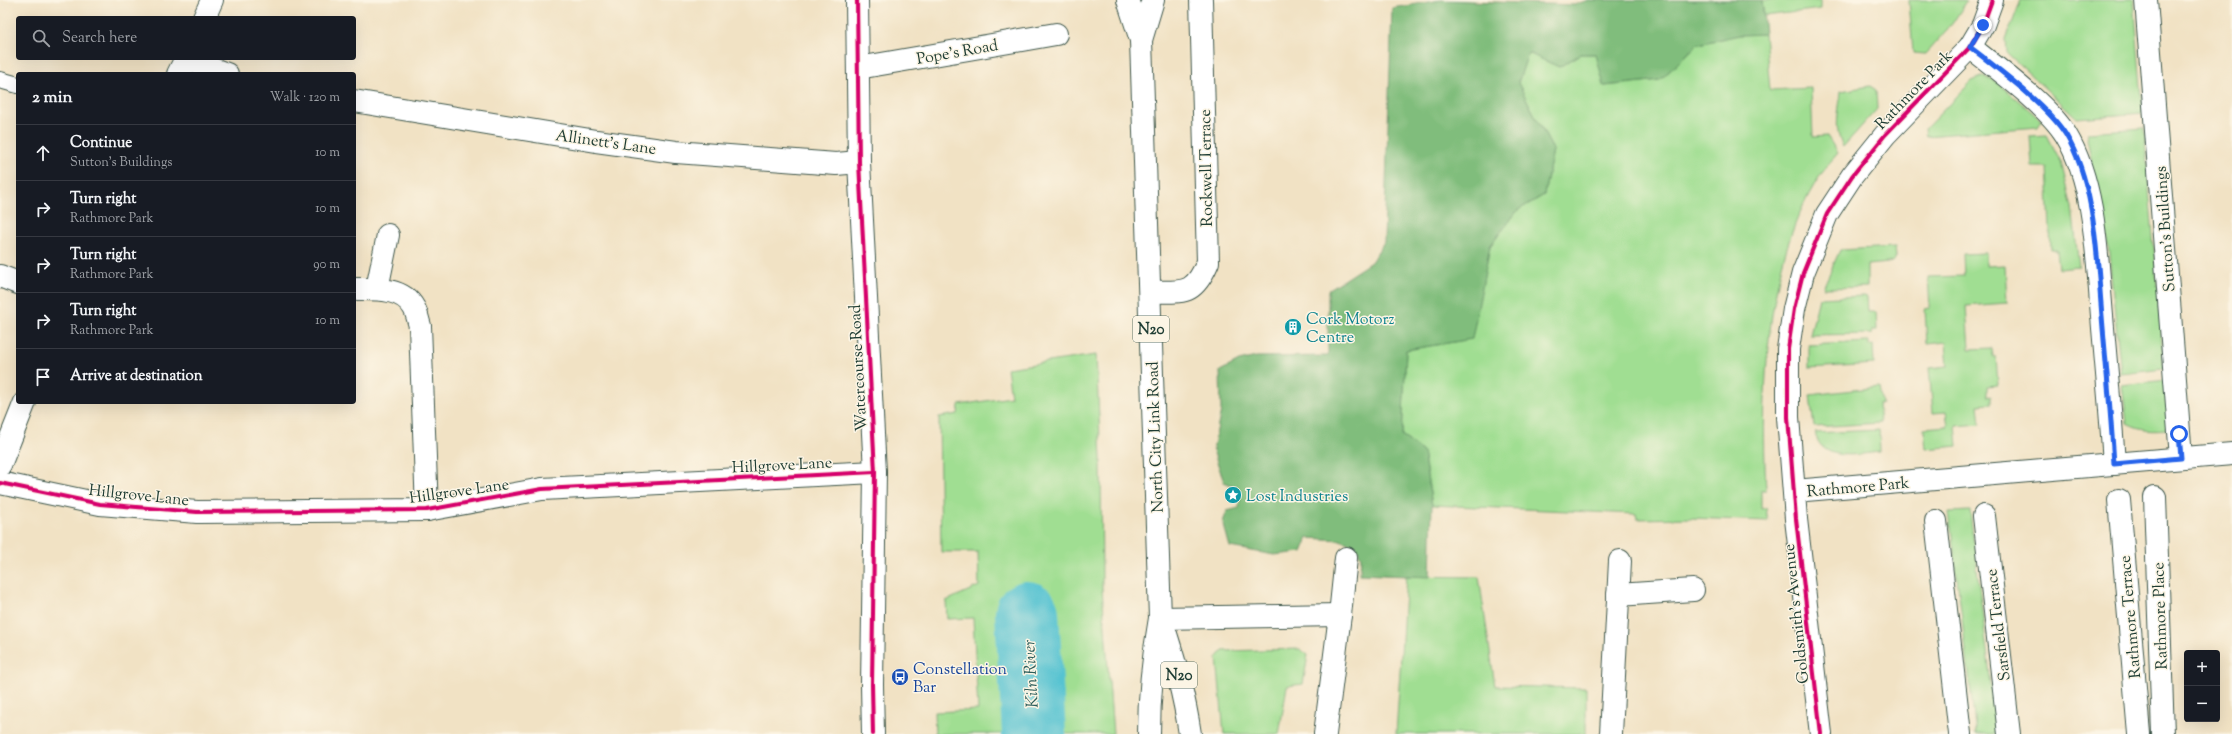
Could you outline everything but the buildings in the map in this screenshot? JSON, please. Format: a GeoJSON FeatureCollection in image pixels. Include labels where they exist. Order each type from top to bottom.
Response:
{"type":"FeatureCollection","features":[{"type":"Feature","properties":{"kind":"main road"},"geometry":{"type":"LineString","coordinates":[[205,16],[212,0]]}},
{"type":"Feature","properties":{"kind":"main road","name":"Watercourse Road"},"geometry":{"type":"LineString","coordinates":[[857,0],[859,162],[875,472],[872,685],[873,734]]}},
{"type":"Feature","properties":{"kind":"main road","name":"North City Link Road"},"geometry":{"type":"LineString","coordinates":[[1128,0],[1142,40]]}},
{"type":"Feature","properties":{"kind":"main road","name":"North City Link Road"},"geometry":{"type":"LineString","coordinates":[[1149,734],[1149,701],[1152,664],[1160,618],[1142,40],[1153,0]]}},
{"type":"Feature","properties":{"kind":"main road","name":"Rockwell Terrace"},"geometry":{"type":"LineString","coordinates":[[1150,292],[1186,290],[1196,285],[1201,279],[1208,262],[1201,0]]}},
{"type":"Feature","properties":{"kind":"main road","name":"Rathmore Park"},"geometry":{"type":"LineString","coordinates":[[1992,0],[1983,25],[1970,47],[1885,135],[1852,176],[1828,214],[1803,273],[1794,309],[1788,349],[1788,417],[1794,491],[2232,454]]}},
{"type":"Feature","properties":{"kind":"main road","name":"Sutton's Buildings"},"geometry":{"type":"LineString","coordinates":[[2146,0],[2181,458]]}},
{"type":"Feature","properties":{"kind":"main road","name":"Pope's Road"},"geometry":{"type":"LineString","coordinates":[[858,68],[1056,34]]}},
{"type":"Feature","properties":{"kind":"main road","name":"Rathmore Park"},"geometry":{"type":"LineString","coordinates":[[1970,47],[2021,89],[2053,119],[2066,135],[2074,151],[2085,184],[2094,232],[2114,464]]}},
{"type":"Feature","properties":{"kind":"main road"},"geometry":{"type":"LineString","coordinates":[[183,64],[218,72]]}},
{"type":"Feature","properties":{"kind":"main road","name":"Allinett's Lane"},"geometry":{"type":"LineString","coordinates":[[356,101],[596,141],[676,152],[836,164],[859,162]]}},
{"type":"Feature","properties":{"kind":"main road"},"geometry":{"type":"LineString","coordinates":[[377,289],[388,235]]}},
{"type":"Feature","properties":{"kind":"main road"},"geometry":{"type":"LineString","coordinates":[[0,276],[16,282]]}},
{"type":"Feature","properties":{"kind":"main road"},"geometry":{"type":"LineString","coordinates":[[356,289],[377,289],[402,295],[414,307],[420,326],[427,510]]}},
{"type":"Feature","properties":{"kind":"main road"},"geometry":{"type":"LineString","coordinates":[[0,465],[24,404]]}},
{"type":"Feature","properties":{"kind":"main road","name":"Hillgrove Lane"},"geometry":{"type":"LineString","coordinates":[[0,483],[100,504],[197,512],[427,510],[542,489],[875,472]]}},
{"type":"Feature","properties":{"kind":"main road","name":"Goldsmith's Avenue"},"geometry":{"type":"LineString","coordinates":[[1794,491],[1821,734]]}},
{"type":"Feature","properties":{"kind":"main road","name":"Rathmore Place"},"geometry":{"type":"LineString","coordinates":[[2155,497],[2163,734]]}},
{"type":"Feature","properties":{"kind":"main road","name":"Rathmore Terrace"},"geometry":{"type":"LineString","coordinates":[[2119,500],[2139,734]]}},
{"type":"Feature","properties":{"kind":"main road","name":"Sarsfield Terrace"},"geometry":{"type":"LineString","coordinates":[[1984,516],[2009,734]]}},
{"type":"Feature","properties":{"kind":"main road"},"geometry":{"type":"LineString","coordinates":[[1936,521],[1960,734]]}},
{"type":"Feature","properties":{"kind":"main road"},"geometry":{"type":"LineString","coordinates":[[1325,734],[1346,558]]}},
{"type":"Feature","properties":{"kind":"main road"},"geometry":{"type":"LineString","coordinates":[[1611,734],[1620,561]]}},
{"type":"Feature","properties":{"kind":"main road"},"geometry":{"type":"LineString","coordinates":[[1618,595],[1693,590]]}},
{"type":"Feature","properties":{"kind":"main road"},"geometry":{"type":"LineString","coordinates":[[1160,618],[1340,615]]}},
{"type":"Feature","properties":{"kind":"main road","name":"North City Link Road"},"geometry":{"type":"LineString","coordinates":[[1160,618],[1174,657],[1185,698],[1190,734]]}},
{"type":"Feature","properties":{"kind":"lane"},"geometry":{"type":"LineString","coordinates":[[0,80],[16,84]]}},
{"type":"Feature","properties":{"kind":"green space"},"geometry":{"type":"Polygon","coordinates":[[[1441,0],[1574,5],[1588,0],[1762,0],[1765,34],[1739,35],[1698,44],[1660,80],[1604,86],[1596,54],[1581,54],[1559,67],[1528,53],[1518,83],[1553,150],[1544,195],[1518,210],[1490,246],[1472,339],[1406,350],[1402,436],[1423,452],[1432,505],[1430,577],[1360,574],[1361,557],[1356,546],[1340,540],[1308,538],[1302,552],[1274,555],[1230,547],[1223,522],[1227,511],[1239,508],[1240,499],[1236,487],[1224,482],[1213,450],[1221,410],[1220,371],[1239,361],[1256,357],[1328,356],[1328,290],[1371,262],[1384,242],[1392,8],[1441,0]]]}},
{"type":"Feature","properties":{"kind":"green space"},"geometry":{"type":"Polygon","coordinates":[[[1762,0],[1821,0],[1821,9],[1764,16],[1762,0]]]}},
{"type":"Feature","properties":{"kind":"green space"},"geometry":{"type":"Polygon","coordinates":[[[1909,0],[1967,1],[1952,24],[1925,54],[1913,53],[1909,0]]]}},
{"type":"Feature","properties":{"kind":"green space"},"geometry":{"type":"Polygon","coordinates":[[[2021,0],[2134,0],[2143,113],[2077,118],[2007,53],[2006,39],[2021,0]]]}},
{"type":"Feature","properties":{"kind":"green space"},"geometry":{"type":"Polygon","coordinates":[[[1765,34],[1770,90],[1811,88],[1813,137],[1827,136],[1838,153],[1813,186],[1795,225],[1781,268],[1772,313],[1767,359],[1765,405],[1766,490],[1761,490],[1761,509],[1766,508],[1768,521],[1691,518],[1637,519],[1636,514],[1432,505],[1423,452],[1402,436],[1406,350],[1471,339],[1490,246],[1518,210],[1544,195],[1553,150],[1518,83],[1528,53],[1559,67],[1581,54],[1596,54],[1605,86],[1660,80],[1698,44],[1739,35],[1765,34]]]}},
{"type":"Feature","properties":{"kind":"green space"},"geometry":{"type":"Polygon","coordinates":[[[1982,77],[1993,79],[2041,120],[2037,127],[1926,136],[1925,129],[1972,81],[1982,77]]]}},
{"type":"Feature","properties":{"kind":"green space"},"geometry":{"type":"Polygon","coordinates":[[[1870,86],[1876,90],[1877,109],[1843,147],[1837,126],[1841,91],[1870,86]]]}},
{"type":"Feature","properties":{"kind":"green space"},"geometry":{"type":"Polygon","coordinates":[[[2144,128],[2164,369],[2121,374],[2107,234],[2087,139],[2088,132],[2144,128]]]}},
{"type":"Feature","properties":{"kind":"green space"},"geometry":{"type":"Polygon","coordinates":[[[2047,135],[2061,162],[2072,207],[2079,267],[2059,269],[2057,250],[2051,250],[2047,167],[2032,167],[2030,136],[2047,135]]]}},
{"type":"Feature","properties":{"kind":"green space"},"geometry":{"type":"Polygon","coordinates":[[[1895,247],[1896,256],[1894,261],[1867,265],[1867,287],[1823,288],[1840,250],[1895,247]]]}},
{"type":"Feature","properties":{"kind":"green space"},"geometry":{"type":"Polygon","coordinates":[[[1986,253],[1986,266],[2005,265],[2007,303],[1966,306],[1969,349],[1992,348],[1993,357],[1996,357],[1998,385],[1987,386],[1987,396],[1991,395],[1991,404],[1978,405],[1980,424],[1956,426],[1958,446],[1926,449],[1924,428],[1948,426],[1946,412],[1933,413],[1929,368],[1948,366],[1946,342],[1927,344],[1925,309],[1930,308],[1928,277],[1964,276],[1963,254],[1986,253]]]}},
{"type":"Feature","properties":{"kind":"green space"},"geometry":{"type":"Polygon","coordinates":[[[1867,297],[1868,312],[1876,312],[1877,330],[1872,330],[1872,334],[1810,335],[1819,298],[1867,297]]]}},
{"type":"Feature","properties":{"kind":"green space"},"geometry":{"type":"Polygon","coordinates":[[[1868,342],[1869,346],[1873,345],[1874,364],[1809,368],[1809,345],[1868,342]]]}},
{"type":"Feature","properties":{"kind":"green space"},"geometry":{"type":"Polygon","coordinates":[[[1096,355],[1101,459],[1102,588],[1113,734],[935,734],[934,712],[978,710],[973,618],[947,619],[946,601],[979,586],[978,552],[941,552],[939,417],[958,414],[959,405],[1011,397],[1007,368],[1096,355]]]}},
{"type":"Feature","properties":{"kind":"green space"},"geometry":{"type":"Polygon","coordinates":[[[2166,380],[2170,429],[2143,429],[2127,423],[2122,385],[2166,380]]]}},
{"type":"Feature","properties":{"kind":"green space"},"geometry":{"type":"Polygon","coordinates":[[[1879,387],[1882,404],[1878,405],[1880,423],[1814,427],[1810,395],[1879,387]]]}},
{"type":"Feature","properties":{"kind":"green space"},"geometry":{"type":"Polygon","coordinates":[[[1879,430],[1880,452],[1851,455],[1833,453],[1825,449],[1819,443],[1815,433],[1879,430]]]}},
{"type":"Feature","properties":{"kind":"green space"},"geometry":{"type":"Polygon","coordinates":[[[1970,511],[1997,734],[1976,734],[1949,512],[1970,511]]]}},
{"type":"Feature","properties":{"kind":"green space"},"geometry":{"type":"Polygon","coordinates":[[[1406,576],[1479,577],[1495,686],[1586,688],[1586,734],[1396,734],[1406,576]]]}},
{"type":"Feature","properties":{"kind":"green space"},"geometry":{"type":"Polygon","coordinates":[[[1300,649],[1308,655],[1303,684],[1287,686],[1279,734],[1224,734],[1217,658],[1223,651],[1300,649]]]}},
{"type":"Feature","properties":{"kind":"waterway","name":"Kiln River"},"geometry":{"type":"LineString","coordinates":[[1027,613],[1034,734]]}},
{"type":"Feature","properties":{"kind":"cycle path"},"geometry":{"type":"LineString","coordinates":[[857,0],[859,162],[875,472],[872,685],[873,734]]}},
{"type":"Feature","properties":{"kind":"cycle path"},"geometry":{"type":"LineString","coordinates":[[1821,734],[1796,519],[1788,417],[1788,349],[1794,309],[1803,273],[1827,214],[1852,176],[1885,135],[1970,47],[1983,25],[1992,0]]}},
{"type":"Feature","properties":{"kind":"cycle path"},"geometry":{"type":"LineString","coordinates":[[0,483],[100,504],[197,512],[427,510],[542,489],[875,472]]}},
{"type":"Feature","properties":{"kind":"place","name":"Cork Motorz Centre"},"geometry":{"type":"Point","coordinates":[1293,327]}},
{"type":"Feature","properties":{"kind":"place","name":"Lost Industries"},"geometry":{"type":"Point","coordinates":[1233,495]}},
{"type":"Feature","properties":{"kind":"place","name":"Constellation Bar"},"geometry":{"type":"Point","coordinates":[900,677]}},
{"type":"Feature","properties":{"kind":"route"},"geometry":{"type":"LineString","coordinates":[[1983,25],[1970,47],[2021,89],[2053,119],[2066,135],[2074,151],[2085,184],[2094,232],[2114,464],[2181,458],[2179,434]]}}]}
